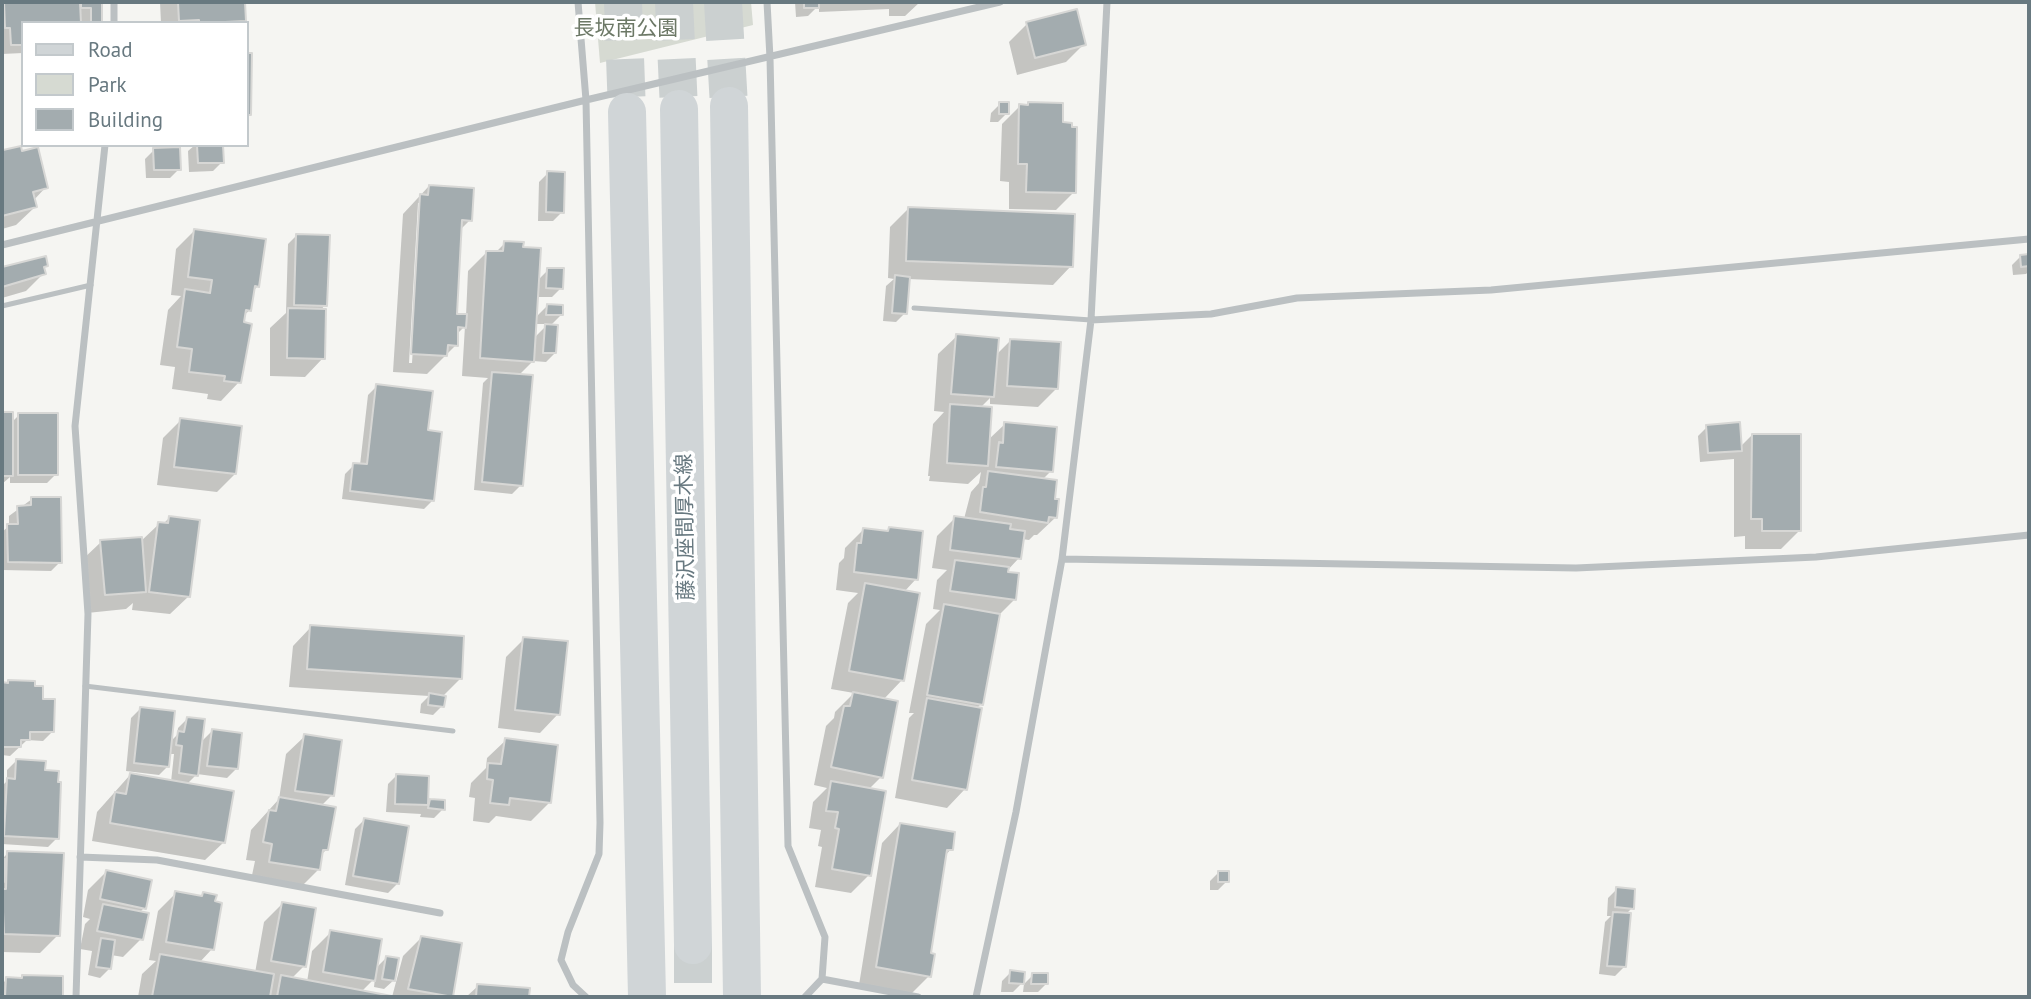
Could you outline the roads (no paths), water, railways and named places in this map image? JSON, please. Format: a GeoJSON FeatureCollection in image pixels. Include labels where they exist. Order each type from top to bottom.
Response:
{"type":"FeatureCollection","features":[{"type":"Feature","properties":{"kind":"main road"},"geometry":{"type":"LineString","coordinates":[[615,104],[646,997]]}},
{"type":"Feature","properties":{"kind":"main road"},"geometry":{"type":"LineString","coordinates":[[729,106],[742,997]]}},
{"type":"Feature","properties":{"kind":"main road","name":"藤沢座間厚木線"},"geometry":{"type":"LineString","coordinates":[[679,109],[693,945]]}},
{"type":"Feature","properties":{"kind":"street"},"geometry":{"type":"LineString","coordinates":[[114,2],[114,21]]}},
{"type":"Feature","properties":{"kind":"street"},"geometry":{"type":"LineString","coordinates":[[578,2],[586,100],[600,853],[561,960],[573,985],[586,997]]}},
{"type":"Feature","properties":{"kind":"street"},"geometry":{"type":"LineString","coordinates":[[767,2],[771,58],[788,846],[825,937],[822,979],[805,997]]}},
{"type":"Feature","properties":{"kind":"street"},"geometry":{"type":"LineString","coordinates":[[2,245],[586,100],[615,104],[753,61],[1000,2]]}},
{"type":"Feature","properties":{"kind":"street"},"geometry":{"type":"LineString","coordinates":[[976,997],[1016,813],[1062,559],[1091,320],[1107,2]]}},
{"type":"Feature","properties":{"kind":"street"},"geometry":{"type":"LineString","coordinates":[[76,997],[88,614],[75,426],[105,147]]}},
{"type":"Feature","properties":{"kind":"street"},"geometry":{"type":"LineString","coordinates":[[1091,320],[1211,314],[1297,298],[1491,289],[2029,239]]}},
{"type":"Feature","properties":{"kind":"street"},"geometry":{"type":"LineString","coordinates":[[1062,559],[1576,568],[1816,557],[2029,535]]}},
{"type":"Feature","properties":{"kind":"street"},"geometry":{"type":"LineString","coordinates":[[80,857],[157,860],[440,913]]}},
{"type":"Feature","properties":{"kind":"street"},"geometry":{"type":"LineString","coordinates":[[822,979],[918,997]]}},
{"type":"Feature","properties":{"kind":"lane"},"geometry":{"type":"LineString","coordinates":[[2,306],[91,285]]}},
{"type":"Feature","properties":{"kind":"lane"},"geometry":{"type":"LineString","coordinates":[[914,308],[1091,320]]}},
{"type":"Feature","properties":{"kind":"lane"},"geometry":{"type":"LineString","coordinates":[[85,685],[453,731]]}},
{"type":"Feature","properties":{"kind":"tunnel"},"geometry":{"type":"LineString","coordinates":[[623,2],[627,112]]}},
{"type":"Feature","properties":{"kind":"tunnel"},"geometry":{"type":"LineString","coordinates":[[674,2],[679,109]]}},
{"type":"Feature","properties":{"kind":"tunnel"},"geometry":{"type":"LineString","coordinates":[[723,2],[729,106]]}},
{"type":"Feature","properties":{"kind":"tunnel"},"geometry":{"type":"LineString","coordinates":[[693,945],[693,997]]}},
{"type":"Feature","properties":{"kind":"park label","name":"長坂南公園"},"geometry":{"type":"Point","coordinates":[626,29]}}]}
